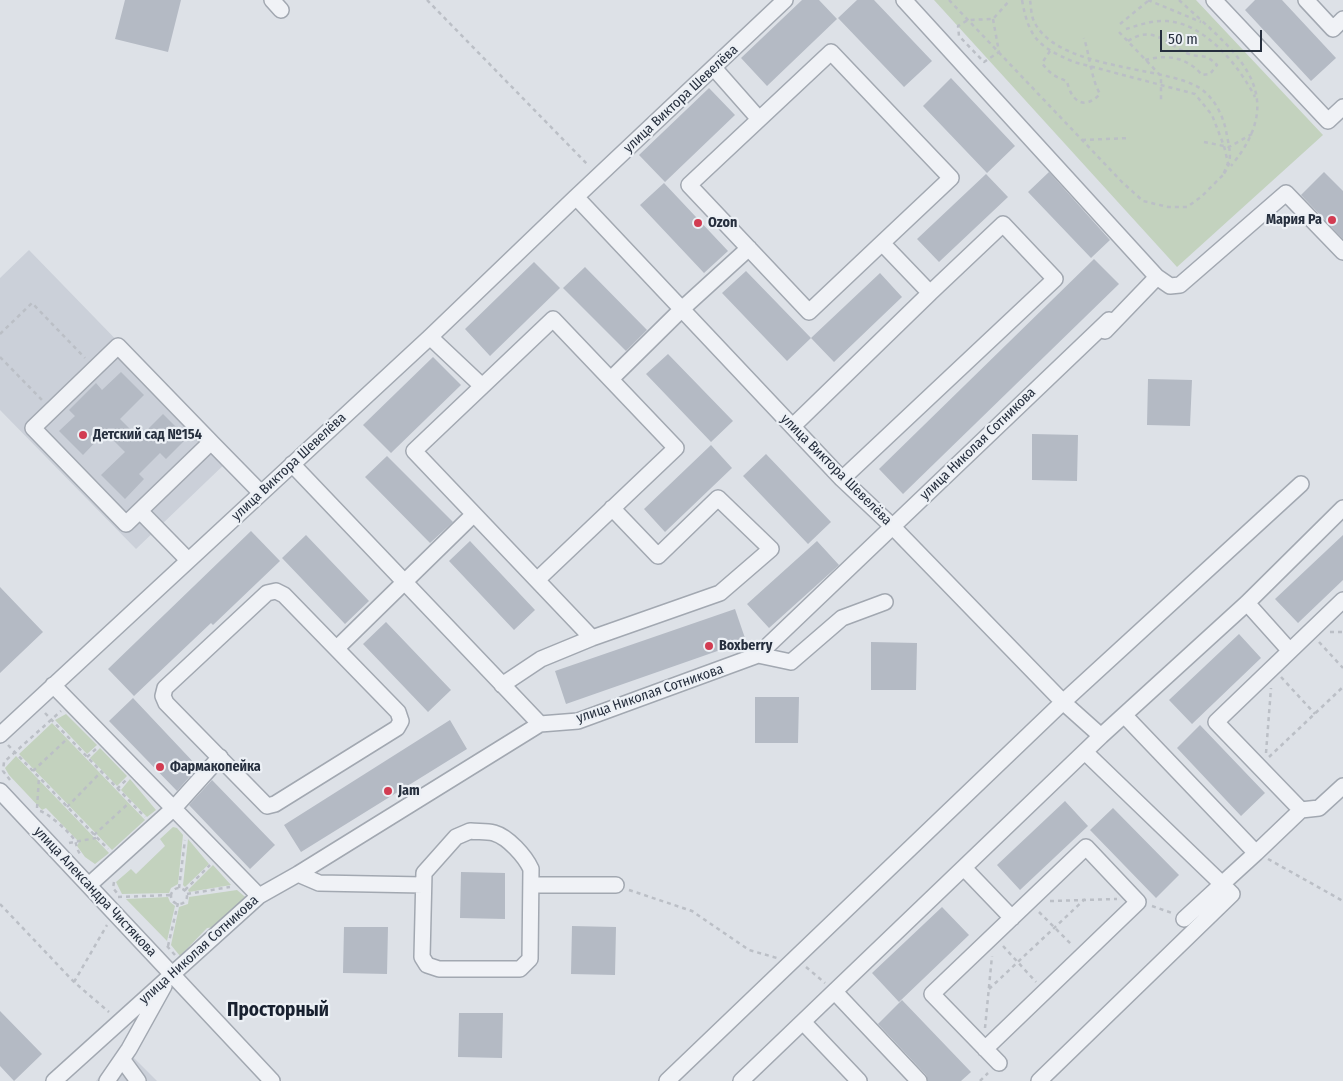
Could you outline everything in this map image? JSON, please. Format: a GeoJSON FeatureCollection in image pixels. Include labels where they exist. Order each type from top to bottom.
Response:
{"type":"FeatureCollection","features":[{"type":"Feature","properties":{"kind":"street","name":"улица Виктора Шевелёва"},"geometry":{"type":"LineString","coordinates":[[0,735],[430,337],[785,0]]}},
{"type":"Feature","properties":{"kind":"street"},"geometry":{"type":"LineString","coordinates":[[904,0],[1157,277],[1170,286],[1180,285],[1286,193],[1343,252]]}},
{"type":"Feature","properties":{"kind":"street"},"geometry":{"type":"LineString","coordinates":[[1214,0],[1328,121],[1343,107]]}},
{"type":"Feature","properties":{"kind":"street"},"geometry":{"type":"LineString","coordinates":[[1306,0],[1333,29],[1343,19]]}},
{"type":"Feature","properties":{"kind":"street"},"geometry":{"type":"LineString","coordinates":[[831,52],[951,178],[809,312],[690,185],[759,119],[831,52]]}},
{"type":"Feature","properties":{"kind":"street"},"geometry":{"type":"LineString","coordinates":[[714,68],[759,119]]}},
{"type":"Feature","properties":{"kind":"street","name":"улица Виктора Шевелёва"},"geometry":{"type":"LineString","coordinates":[[576,197],[842,479],[893,527],[1063,702],[1102,736]]}},
{"type":"Feature","properties":{"kind":"street"},"geometry":{"type":"LineString","coordinates":[[793,426],[1003,224],[1055,279],[842,479]]}},
{"type":"Feature","properties":{"kind":"street"},"geometry":{"type":"LineString","coordinates":[[882,243],[930,293]]}},
{"type":"Feature","properties":{"kind":"street"},"geometry":{"type":"LineString","coordinates":[[611,379],[682,308],[749,248]]}},
{"type":"Feature","properties":{"kind":"street"},"geometry":{"type":"LineString","coordinates":[[1028,396],[1054,385],[1157,277]]}},
{"type":"Feature","properties":{"kind":"street"},"geometry":{"type":"LineString","coordinates":[[537,580],[676,448],[553,319],[414,451],[592,638]]}},
{"type":"Feature","properties":{"kind":"street","name":"улица Николая Сотникова"},"geometry":{"type":"LineString","coordinates":[[54,1081],[120,1021],[167,970],[182,964],[253,890],[298,874],[540,724],[578,720],[758,655],[1109,320]]}},
{"type":"Feature","properties":{"kind":"street"},"geometry":{"type":"LineString","coordinates":[[430,337],[482,386]]}},
{"type":"Feature","properties":{"kind":"street"},"geometry":{"type":"LineString","coordinates":[[211,442],[126,524],[33,428],[118,346],[261,493]]}},
{"type":"Feature","properties":{"kind":"street"},"geometry":{"type":"LineString","coordinates":[[292,464],[540,724]]}},
{"type":"Feature","properties":{"kind":"street"},"geometry":{"type":"LineString","coordinates":[[667,1081],[1063,702],[1301,484]]}},
{"type":"Feature","properties":{"kind":"street"},"geometry":{"type":"LineString","coordinates":[[502,685],[541,658],[720,593],[771,549],[718,498],[658,556],[612,508]]}},
{"type":"Feature","properties":{"kind":"street"},"geometry":{"type":"LineString","coordinates":[[741,1081],[1085,752],[1247,603],[1343,508]]}},
{"type":"Feature","properties":{"kind":"street"},"geometry":{"type":"LineString","coordinates":[[140,510],[188,560]]}},
{"type":"Feature","properties":{"kind":"street"},"geometry":{"type":"LineString","coordinates":[[337,648],[474,514]]}},
{"type":"Feature","properties":{"kind":"street"},"geometry":{"type":"LineString","coordinates":[[276,591],[284,596],[337,648],[398,712],[401,721],[397,728],[275,804],[267,806],[220,757],[166,703],[163,696],[164,688],[267,593],[276,591]]}},
{"type":"Feature","properties":{"kind":"street"},"geometry":{"type":"LineString","coordinates":[[1300,810],[1216,722],[1343,600]]}},
{"type":"Feature","properties":{"kind":"street"},"geometry":{"type":"LineString","coordinates":[[758,655],[791,662],[842,618],[885,602]]}},
{"type":"Feature","properties":{"kind":"street"},"geometry":{"type":"LineString","coordinates":[[1247,603],[1290,651]]}},
{"type":"Feature","properties":{"kind":"street"},"geometry":{"type":"LineString","coordinates":[[53,685],[71,701],[253,890]]}},
{"type":"Feature","properties":{"kind":"street"},"geometry":{"type":"LineString","coordinates":[[1125,716],[1256,853]]}},
{"type":"Feature","properties":{"kind":"street"},"geometry":{"type":"LineString","coordinates":[[1039,1081],[1232,894],[1085,752]]}},
{"type":"Feature","properties":{"kind":"street"},"geometry":{"type":"LineString","coordinates":[[89,885],[174,808],[220,757]]}},
{"type":"Feature","properties":{"kind":"street","name":"улица Александра Чистякова"},"geometry":{"type":"LineString","coordinates":[[6,786],[35,827],[272,1081]]}},
{"type":"Feature","properties":{"kind":"street"},"geometry":{"type":"LineString","coordinates":[[1184,919],[1300,810],[1319,808],[1343,786]]}},
{"type":"Feature","properties":{"kind":"street"},"geometry":{"type":"LineString","coordinates":[[470,832],[489,832],[504,837],[528,864],[532,873],[530,959],[524,967],[513,970],[439,969],[427,965],[422,957],[423,885],[427,867],[456,837],[470,832]]}},
{"type":"Feature","properties":{"kind":"street"},"geometry":{"type":"LineString","coordinates":[[985,1049],[1131,900],[1086,847],[932,994],[998,1063]]}},
{"type":"Feature","properties":{"kind":"street"},"geometry":{"type":"LineString","coordinates":[[964,868],[1012,918]]}},
{"type":"Feature","properties":{"kind":"street"},"geometry":{"type":"LineString","coordinates":[[298,874],[319,883],[423,885]]}},
{"type":"Feature","properties":{"kind":"street"},"geometry":{"type":"LineString","coordinates":[[532,885],[616,885]]}},
{"type":"Feature","properties":{"kind":"street"},"geometry":{"type":"LineString","coordinates":[[107,1081],[122,1060],[167,970]]}},
{"type":"Feature","properties":{"kind":"street"},"geometry":{"type":"LineString","coordinates":[[835,992],[920,1081]]}},
{"type":"Feature","properties":{"kind":"street"},"geometry":{"type":"LineString","coordinates":[[803,1022],[858,1081]]}},
{"type":"Feature","properties":{"kind":"street"},"geometry":{"type":"LineString","coordinates":[[122,1060],[138,1081]]}},
{"type":"Feature","properties":{"kind":"path"},"geometry":{"type":"LineString","coordinates":[[427,0],[599,176]]}},
{"type":"Feature","properties":{"kind":"path"},"geometry":{"type":"LineString","coordinates":[[949,0],[1082,140],[1143,201],[1168,207],[1186,206],[1201,197],[1224,175],[1239,157],[1253,134],[1257,101],[1252,77],[1238,55],[1179,0]]}},
{"type":"Feature","properties":{"kind":"path"},"geometry":{"type":"LineString","coordinates":[[999,52],[993,19],[1006,2],[1010,0]]}},
{"type":"Feature","properties":{"kind":"path"},"geometry":{"type":"LineString","coordinates":[[1022,0],[1026,24],[1040,42],[1050,50],[1074,62],[1195,94],[1212,115],[1224,146],[1228,163],[1224,175]]}},
{"type":"Feature","properties":{"kind":"path"},"geometry":{"type":"LineString","coordinates":[[1030,0],[1033,18],[1047,37],[1072,52],[1091,59],[1193,84],[1214,102],[1225,125],[1229,146],[1231,164],[1224,175]]}},
{"type":"Feature","properties":{"kind":"path"},"geometry":{"type":"LineString","coordinates":[[1120,24],[1148,0],[1176,10],[1205,24]]}},
{"type":"Feature","properties":{"kind":"path"},"geometry":{"type":"LineString","coordinates":[[993,19],[968,20],[958,26],[959,36],[984,62],[999,52]]}},
{"type":"Feature","properties":{"kind":"path"},"geometry":{"type":"LineString","coordinates":[[1126,30],[1144,23],[1168,21],[1191,29],[1213,42],[1227,54],[1247,82],[1257,101]]}},
{"type":"Feature","properties":{"kind":"path"},"geometry":{"type":"LineString","coordinates":[[1119,32],[1160,76],[1162,86],[1161,102]]}},
{"type":"Feature","properties":{"kind":"path"},"geometry":{"type":"LineString","coordinates":[[1128,41],[1134,36],[1160,35],[1179,49],[1192,55],[1209,56],[1218,65],[1210,74],[1202,75],[1194,65],[1177,58],[1161,56],[1145,60]]}},
{"type":"Feature","properties":{"kind":"path"},"geometry":{"type":"LineString","coordinates":[[1040,42],[1047,37]]}},
{"type":"Feature","properties":{"kind":"path"},"geometry":{"type":"LineString","coordinates":[[1050,50],[1042,63],[1046,70],[1054,76],[1067,81],[1068,88],[1077,101],[1085,104],[1093,102],[1100,94],[1094,83],[1091,59],[1084,38]]}},
{"type":"Feature","properties":{"kind":"path"},"geometry":{"type":"LineString","coordinates":[[1131,69],[1132,78]]}},
{"type":"Feature","properties":{"kind":"path"},"geometry":{"type":"LineString","coordinates":[[1204,142],[1229,146],[1253,134]]}},
{"type":"Feature","properties":{"kind":"path"},"geometry":{"type":"LineString","coordinates":[[1082,140],[1130,138]]}},
{"type":"Feature","properties":{"kind":"path"},"geometry":{"type":"LineString","coordinates":[[0,334],[32,303],[95,368]]}},
{"type":"Feature","properties":{"kind":"path"},"geometry":{"type":"LineString","coordinates":[[0,357],[52,410]]}},
{"type":"Feature","properties":{"kind":"path"},"geometry":{"type":"LineString","coordinates":[[1310,632],[1343,632]]}},
{"type":"Feature","properties":{"kind":"path"},"geometry":{"type":"LineString","coordinates":[[1310,632],[1343,668]]}},
{"type":"Feature","properties":{"kind":"path"},"geometry":{"type":"LineString","coordinates":[[1272,668],[1315,714]]}},
{"type":"Feature","properties":{"kind":"path"},"geometry":{"type":"LineString","coordinates":[[1272,668],[1265,762],[1343,687]]}},
{"type":"Feature","properties":{"kind":"path"},"geometry":{"type":"LineString","coordinates":[[6,786],[2,768],[4,762],[71,701]]}},
{"type":"Feature","properties":{"kind":"path"},"geometry":{"type":"LineString","coordinates":[[35,703],[153,827]]}},
{"type":"Feature","properties":{"kind":"path"},"geometry":{"type":"LineString","coordinates":[[0,735],[110,852]]}},
{"type":"Feature","properties":{"kind":"path"},"geometry":{"type":"LineString","coordinates":[[33,771],[69,738]]}},
{"type":"Feature","properties":{"kind":"path"},"geometry":{"type":"LineString","coordinates":[[67,807],[101,772]]}},
{"type":"Feature","properties":{"kind":"path"},"geometry":{"type":"LineString","coordinates":[[35,827],[39,778]]}},
{"type":"Feature","properties":{"kind":"path"},"geometry":{"type":"LineString","coordinates":[[30,801],[41,812],[46,812],[75,842],[75,848],[84,859]]}},
{"type":"Feature","properties":{"kind":"path"},"geometry":{"type":"LineString","coordinates":[[53,846],[95,836],[130,802]]}},
{"type":"Feature","properties":{"kind":"path"},"geometry":{"type":"LineString","coordinates":[[180,888],[188,822]]}},
{"type":"Feature","properties":{"kind":"path"},"geometry":{"type":"LineString","coordinates":[[1256,853],[1343,901]]}},
{"type":"Feature","properties":{"kind":"path"},"geometry":{"type":"LineString","coordinates":[[184,890],[220,855]]}},
{"type":"Feature","properties":{"kind":"path"},"geometry":{"type":"LineString","coordinates":[[117,878],[113,886],[118,897],[127,904]]}},
{"type":"Feature","properties":{"kind":"path"},"geometry":{"type":"LineString","coordinates":[[616,885],[692,911],[749,950],[809,968],[835,992]]}},
{"type":"Feature","properties":{"kind":"path"},"geometry":{"type":"LineString","coordinates":[[171,895],[174,890],[180,888],[187,894]]}},
{"type":"Feature","properties":{"kind":"path"},"geometry":{"type":"LineString","coordinates":[[187,894],[253,890]]}},
{"type":"Feature","properties":{"kind":"path"},"geometry":{"type":"LineString","coordinates":[[171,895],[173,900],[178,903],[184,902],[187,894]]}},
{"type":"Feature","properties":{"kind":"path"},"geometry":{"type":"LineString","coordinates":[[118,897],[171,895]]}},
{"type":"Feature","properties":{"kind":"path"},"geometry":{"type":"LineString","coordinates":[[988,990],[1085,900]]}},
{"type":"Feature","properties":{"kind":"path"},"geometry":{"type":"LineString","coordinates":[[1029,901],[1131,900],[1184,919]]}},
{"type":"Feature","properties":{"kind":"path"},"geometry":{"type":"LineString","coordinates":[[1029,901],[1073,946]]}},
{"type":"Feature","properties":{"kind":"path"},"geometry":{"type":"LineString","coordinates":[[167,970],[168,947],[178,903]]}},
{"type":"Feature","properties":{"kind":"path"},"geometry":{"type":"LineString","coordinates":[[0,904],[74,982],[120,1021]]}},
{"type":"Feature","properties":{"kind":"path"},"geometry":{"type":"LineString","coordinates":[[74,982],[107,925]]}},
{"type":"Feature","properties":{"kind":"path"},"geometry":{"type":"LineString","coordinates":[[994,935],[1036,982]]}},
{"type":"Feature","properties":{"kind":"path"},"geometry":{"type":"LineString","coordinates":[[984,1032],[994,935]]}},
{"type":"Feature","properties":{"kind":"path"},"geometry":{"type":"LineString","coordinates":[[161,940],[182,964]]}},
{"type":"Feature","properties":{"kind":"shaded area"},"geometry":{"type":"Polygon","coordinates":[[[29,250],[231,458],[136,549],[0,410],[0,278],[29,250]]]}},
{"type":"Feature","properties":{"kind":"shaded area"},"geometry":{"type":"Polygon","coordinates":[[[122,1046],[157,1081],[96,1081],[122,1046]]]}},
{"type":"Feature","properties":{"kind":"green space"},"geometry":{"type":"Polygon","coordinates":[[[934,0],[1196,0],[1323,135],[1177,267],[934,0]]]}},
{"type":"Feature","properties":{"kind":"green space"},"geometry":{"type":"Polygon","coordinates":[[[66,714],[97,745],[87,754],[55,720],[66,714]]]}},
{"type":"Feature","properties":{"kind":"green space"},"geometry":{"type":"Polygon","coordinates":[[[52,723],[145,820],[112,850],[19,754],[52,723]]]}},
{"type":"Feature","properties":{"kind":"green space"},"geometry":{"type":"Polygon","coordinates":[[[100,748],[127,776],[117,786],[90,758],[100,748]]]}},
{"type":"Feature","properties":{"kind":"green space"},"geometry":{"type":"Polygon","coordinates":[[[16,756],[109,853],[95,864],[85,857],[77,846],[79,842],[46,808],[42,810],[9,775],[5,768],[16,756]]]}},
{"type":"Feature","properties":{"kind":"green space"},"geometry":{"type":"Polygon","coordinates":[[[130,779],[156,810],[147,817],[121,790],[130,779]]]}},
{"type":"Feature","properties":{"kind":"green space"},"geometry":{"type":"Polygon","coordinates":[[[173,827],[177,828],[183,835],[178,884],[171,888],[169,893],[122,894],[116,882],[131,869],[136,874],[165,846],[160,839],[173,827]]]}},
{"type":"Feature","properties":{"kind":"green space"},"geometry":{"type":"Polygon","coordinates":[[[188,839],[209,864],[185,887],[183,885],[188,839]]]}},
{"type":"Feature","properties":{"kind":"green space"},"geometry":{"type":"Polygon","coordinates":[[[213,865],[231,885],[189,892],[188,890],[213,865]]]}},
{"type":"Feature","properties":{"kind":"green space"},"geometry":{"type":"Polygon","coordinates":[[[237,890],[250,901],[217,927],[207,928],[180,956],[171,945],[179,907],[188,904],[189,897],[237,890]]]}},
{"type":"Feature","properties":{"kind":"green space"},"geometry":{"type":"Polygon","coordinates":[[[168,897],[175,906],[167,941],[126,899],[168,897]]]}},
{"type":"Feature","properties":{"kind":"building"},"geometry":{"type":"Polygon","coordinates":[[[125,0],[181,0],[168,52],[115,39],[125,0]]]}},
{"type":"Feature","properties":{"kind":"building"},"geometry":{"type":"Polygon","coordinates":[[[802,0],[819,0],[837,19],[767,86],[741,58],[802,0]]]}},
{"type":"Feature","properties":{"kind":"building"},"geometry":{"type":"Polygon","coordinates":[[[857,0],[874,0],[932,61],[904,87],[838,18],[857,0]]]}},
{"type":"Feature","properties":{"kind":"building"},"geometry":{"type":"Polygon","coordinates":[[[1255,0],[1282,0],[1336,58],[1311,81],[1245,10],[1255,0]]]}},
{"type":"Feature","properties":{"kind":"building"},"geometry":{"type":"Polygon","coordinates":[[[951,78],[1015,146],[987,173],[923,106],[951,78]]]}},
{"type":"Feature","properties":{"kind":"building"},"geometry":{"type":"Polygon","coordinates":[[[709,88],[735,115],[665,182],[639,155],[709,88]]]}},
{"type":"Feature","properties":{"kind":"building"},"geometry":{"type":"Polygon","coordinates":[[[1049,172],[1110,240],[1091,258],[1028,192],[1049,172]]]}},
{"type":"Feature","properties":{"kind":"building","name":"Мария Ра"},"geometry":{"type":"Polygon","coordinates":[[[1324,172],[1343,191],[1343,239],[1301,195],[1324,172]]]}},
{"type":"Feature","properties":{"kind":"building"},"geometry":{"type":"Polygon","coordinates":[[[986,174],[1008,197],[939,262],[917,239],[986,174]]]}},
{"type":"Feature","properties":{"kind":"building"},"geometry":{"type":"Polygon","coordinates":[[[664,183],[728,251],[704,273],[640,205],[664,183]]]}},
{"type":"Feature","properties":{"kind":"building"},"geometry":{"type":"Polygon","coordinates":[[[1094,259],[1119,284],[903,494],[879,469],[1094,259]]]}},
{"type":"Feature","properties":{"kind":"building"},"geometry":{"type":"Polygon","coordinates":[[[534,262],[560,288],[490,356],[465,329],[534,262]]]}},
{"type":"Feature","properties":{"kind":"building"},"geometry":{"type":"Polygon","coordinates":[[[585,267],[647,330],[626,351],[563,288],[585,267]]]}},
{"type":"Feature","properties":{"kind":"building"},"geometry":{"type":"Polygon","coordinates":[[[746,271],[811,338],[787,361],[722,293],[746,271]]]}},
{"type":"Feature","properties":{"kind":"building"},"geometry":{"type":"Polygon","coordinates":[[[880,273],[902,297],[834,362],[811,338],[880,273]]]}},
{"type":"Feature","properties":{"kind":"building"},"geometry":{"type":"Polygon","coordinates":[[[668,354],[733,421],[711,442],[646,374],[668,354]]]}},
{"type":"Feature","properties":{"kind":"building"},"geometry":{"type":"Polygon","coordinates":[[[433,357],[461,385],[391,453],[363,425],[433,357]]]}},
{"type":"Feature","properties":{"kind":"building","name":"Детский сад №154"},"geometry":{"type":"Polygon","coordinates":[[[121,372],[144,395],[120,419],[139,438],[163,414],[187,438],[166,459],[160,453],[139,474],[144,479],[125,499],[101,475],[125,452],[105,432],[83,455],[59,431],[75,416],[69,410],[96,383],[102,390],[121,372]]]}},
{"type":"Feature","properties":{"kind":"building"},"geometry":{"type":"Polygon","coordinates":[[[1148,379],[1192,380],[1190,426],[1147,425],[1148,379]]]}},
{"type":"Feature","properties":{"kind":"building"},"geometry":{"type":"Polygon","coordinates":[[[1032,434],[1078,435],[1077,481],[1032,480],[1032,434]]]}},
{"type":"Feature","properties":{"kind":"building"},"geometry":{"type":"Polygon","coordinates":[[[711,445],[732,468],[665,532],[644,509],[711,445]]]}},
{"type":"Feature","properties":{"kind":"building"},"geometry":{"type":"Polygon","coordinates":[[[766,454],[831,522],[808,544],[743,476],[766,454]]]}},
{"type":"Feature","properties":{"kind":"building"},"geometry":{"type":"Polygon","coordinates":[[[387,456],[453,522],[430,543],[365,477],[387,456]]]}},
{"type":"Feature","properties":{"kind":"building"},"geometry":{"type":"Polygon","coordinates":[[[251,531],[280,561],[213,625],[211,623],[134,696],[108,669],[251,531]]]}},
{"type":"Feature","properties":{"kind":"building"},"geometry":{"type":"Polygon","coordinates":[[[306,535],[369,601],[345,624],[282,558],[306,535]]]}},
{"type":"Feature","properties":{"kind":"building"},"geometry":{"type":"Polygon","coordinates":[[[1343,535],[1343,580],[1298,623],[1275,599],[1343,535]]]}},
{"type":"Feature","properties":{"kind":"building"},"geometry":{"type":"Polygon","coordinates":[[[470,541],[535,610],[514,630],[449,561],[470,541]]]}},
{"type":"Feature","properties":{"kind":"building"},"geometry":{"type":"Polygon","coordinates":[[[817,541],[839,565],[769,628],[747,604],[817,541]]]}},
{"type":"Feature","properties":{"kind":"building"},"geometry":{"type":"Polygon","coordinates":[[[0,587],[43,632],[0,673],[0,587]]]}},
{"type":"Feature","properties":{"kind":"building"},"geometry":{"type":"Polygon","coordinates":[[[735,609],[746,641],[566,704],[555,671],[735,609]]]}},
{"type":"Feature","properties":{"kind":"building"},"geometry":{"type":"Polygon","coordinates":[[[386,622],[451,690],[428,712],[363,644],[386,622]]]}},
{"type":"Feature","properties":{"kind":"building"},"geometry":{"type":"Polygon","coordinates":[[[1239,634],[1261,658],[1192,724],[1169,700],[1239,634]]]}},
{"type":"Feature","properties":{"kind":"building"},"geometry":{"type":"Polygon","coordinates":[[[871,642],[917,643],[916,690],[871,690],[871,642]]]}},
{"type":"Feature","properties":{"kind":"building"},"geometry":{"type":"Polygon","coordinates":[[[755,697],[799,697],[798,743],[755,743],[755,697]]]}},
{"type":"Feature","properties":{"kind":"building"},"geometry":{"type":"Polygon","coordinates":[[[133,698],[198,767],[177,791],[109,721],[133,698]]]}},
{"type":"Feature","properties":{"kind":"building"},"geometry":{"type":"Polygon","coordinates":[[[450,720],[467,749],[301,852],[284,825],[450,720]]]}},
{"type":"Feature","properties":{"kind":"building"},"geometry":{"type":"Polygon","coordinates":[[[1200,725],[1265,793],[1241,816],[1177,748],[1200,725]]]}},
{"type":"Feature","properties":{"kind":"building"},"geometry":{"type":"Polygon","coordinates":[[[212,780],[275,845],[250,869],[189,805],[212,780]]]}},
{"type":"Feature","properties":{"kind":"building"},"geometry":{"type":"Polygon","coordinates":[[[1065,801],[1088,826],[1020,890],[997,865],[1065,801]]]}},
{"type":"Feature","properties":{"kind":"building"},"geometry":{"type":"Polygon","coordinates":[[[1113,808],[1179,875],[1156,898],[1090,830],[1113,808]]]}},
{"type":"Feature","properties":{"kind":"building"},"geometry":{"type":"Polygon","coordinates":[[[461,872],[505,873],[505,919],[460,918],[461,872]]]}},
{"type":"Feature","properties":{"kind":"building"},"geometry":{"type":"Polygon","coordinates":[[[942,907],[969,935],[899,1002],[872,973],[942,907]]]}},
{"type":"Feature","properties":{"kind":"building"},"geometry":{"type":"Polygon","coordinates":[[[572,926],[616,927],[615,975],[571,974],[572,926]]]}},
{"type":"Feature","properties":{"kind":"building"},"geometry":{"type":"Polygon","coordinates":[[[344,927],[388,927],[387,974],[343,973],[344,927]]]}},
{"type":"Feature","properties":{"kind":"building"},"geometry":{"type":"Polygon","coordinates":[[[902,1000],[971,1072],[961,1081],[928,1081],[926,1075],[878,1024],[902,1000]]]}},
{"type":"Feature","properties":{"kind":"building"},"geometry":{"type":"Polygon","coordinates":[[[0,1011],[42,1054],[14,1081],[0,1066],[0,1011]]]}},
{"type":"Feature","properties":{"kind":"building"},"geometry":{"type":"Polygon","coordinates":[[[459,1013],[503,1013],[502,1058],[458,1057],[459,1013]]]}},
{"type":"Feature","properties":{"kind":"place","name":"Мария Ра"},"geometry":{"type":"Point","coordinates":[1332,220]}},
{"type":"Feature","properties":{"kind":"place","name":"Ozon"},"geometry":{"type":"Point","coordinates":[698,223]}},
{"type":"Feature","properties":{"kind":"place","name":"Детский сад №154"},"geometry":{"type":"Point","coordinates":[83,435]}},
{"type":"Feature","properties":{"kind":"place","name":"Boxberry"},"geometry":{"type":"Point","coordinates":[709,646]}},
{"type":"Feature","properties":{"kind":"place","name":"Фармакопейка"},"geometry":{"type":"Point","coordinates":[160,767]}},
{"type":"Feature","properties":{"kind":"place","name":"Jam"},"geometry":{"type":"Point","coordinates":[388,791]}},
{"type":"Feature","properties":{"kind":"district","name":"Просторный"},"geometry":{"type":"Point","coordinates":[278,1011]}}]}
